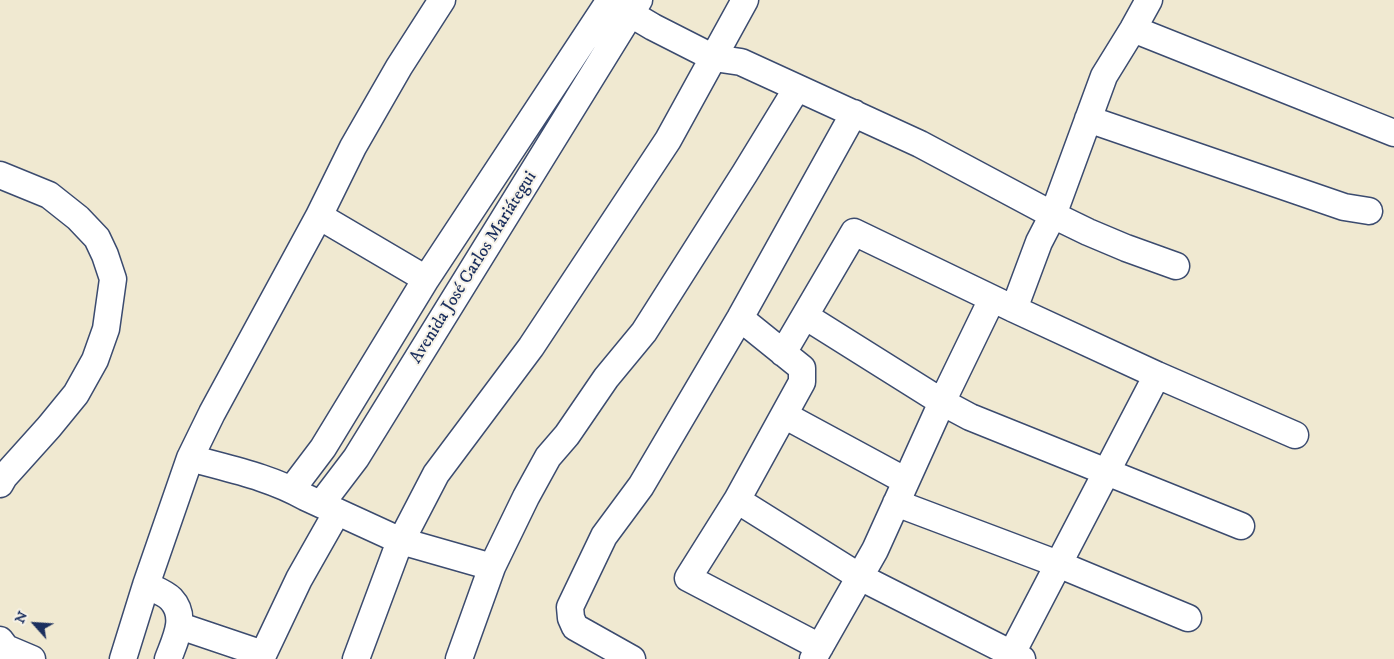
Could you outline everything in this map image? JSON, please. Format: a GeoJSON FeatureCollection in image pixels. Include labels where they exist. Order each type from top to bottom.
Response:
{"type":"FeatureCollection","features":[{"type":"Feature","properties":{"kind":"street"},"geometry":{"type":"LineString","coordinates":[[123,659],[146,585],[190,458],[212,413],[319,216],[357,139],[399,67],[442,0]]}},
{"type":"Feature","properties":{"kind":"street"},"geometry":{"type":"LineString","coordinates":[[356,659],[401,541],[436,474],[531,348],[668,140],[745,0]]}},
{"type":"Feature","properties":{"kind":"street"},"geometry":{"type":"LineString","coordinates":[[740,318],[802,368],[802,382],[737,500],[688,578],[816,653],[875,550],[942,402],[1003,304],[1053,215],[1104,76],[1149,0]]}},
{"type":"Feature","properties":{"kind":"street"},"geometry":{"type":"LineString","coordinates":[[625,3],[653,27],[714,58],[741,62],[920,144],[1053,215],[1126,248],[1176,266]]}},
{"type":"Feature","properties":{"kind":"street","name":"Avenida José Carlos Mariátegui"},"geometry":{"type":"LineString","coordinates":[[292,489],[323,448],[426,279],[462,226],[625,3]]}},
{"type":"Feature","properties":{"kind":"street","name":"Avenida José Carlos Mariátegui"},"geometry":{"type":"LineString","coordinates":[[262,657],[300,579],[329,508],[356,458],[490,242],[625,3]]}},
{"type":"Feature","properties":{"kind":"street"},"geometry":{"type":"LineString","coordinates":[[1133,29],[1394,133]]}},
{"type":"Feature","properties":{"kind":"street"},"geometry":{"type":"LineString","coordinates":[[459,659],[492,567],[548,457],[567,435],[606,378],[644,332],[723,206],[746,173],[797,88]]}},
{"type":"Feature","properties":{"kind":"street"},"geometry":{"type":"LineString","coordinates":[[632,659],[575,627],[571,618],[570,607],[604,536],[641,486],[740,318],[854,113]]}},
{"type":"Feature","properties":{"kind":"street"},"geometry":{"type":"LineString","coordinates":[[1088,118],[1344,207],[1369,211]]}},
{"type":"Feature","properties":{"kind":"street"},"geometry":{"type":"LineString","coordinates":[[0,175],[49,195],[78,218],[97,238],[114,279],[106,329],[95,360],[76,394],[0,484]]}},
{"type":"Feature","properties":{"kind":"street"},"geometry":{"type":"LineString","coordinates":[[319,216],[426,279]]}},
{"type":"Feature","properties":{"kind":"street"},"geometry":{"type":"LineString","coordinates":[[462,226],[490,242]]}},
{"type":"Feature","properties":{"kind":"street"},"geometry":{"type":"LineString","coordinates":[[783,352],[854,232],[1003,304],[1157,375],[1295,435]]}},
{"type":"Feature","properties":{"kind":"street"},"geometry":{"type":"LineString","coordinates":[[805,316],[942,402],[970,417],[1242,526]]}},
{"type":"Feature","properties":{"kind":"street"},"geometry":{"type":"LineString","coordinates":[[737,500],[860,577],[1014,658],[1058,564],[1157,375]]}},
{"type":"Feature","properties":{"kind":"street"},"geometry":{"type":"LineString","coordinates":[[784,415],[901,492],[1058,564],[1188,618]]}},
{"type":"Feature","properties":{"kind":"street"},"geometry":{"type":"LineString","coordinates":[[190,458],[229,468],[292,489],[401,541],[492,567]]}},
{"type":"Feature","properties":{"kind":"street"},"geometry":{"type":"LineString","coordinates":[[146,585],[170,598],[178,608],[180,626],[168,659]]}},
{"type":"Feature","properties":{"kind":"street"},"geometry":{"type":"LineString","coordinates":[[180,626],[262,657]]}},
{"type":"Feature","properties":{"kind":"street"},"geometry":{"type":"LineString","coordinates":[[0,640],[6,648],[32,659]]}}]}
